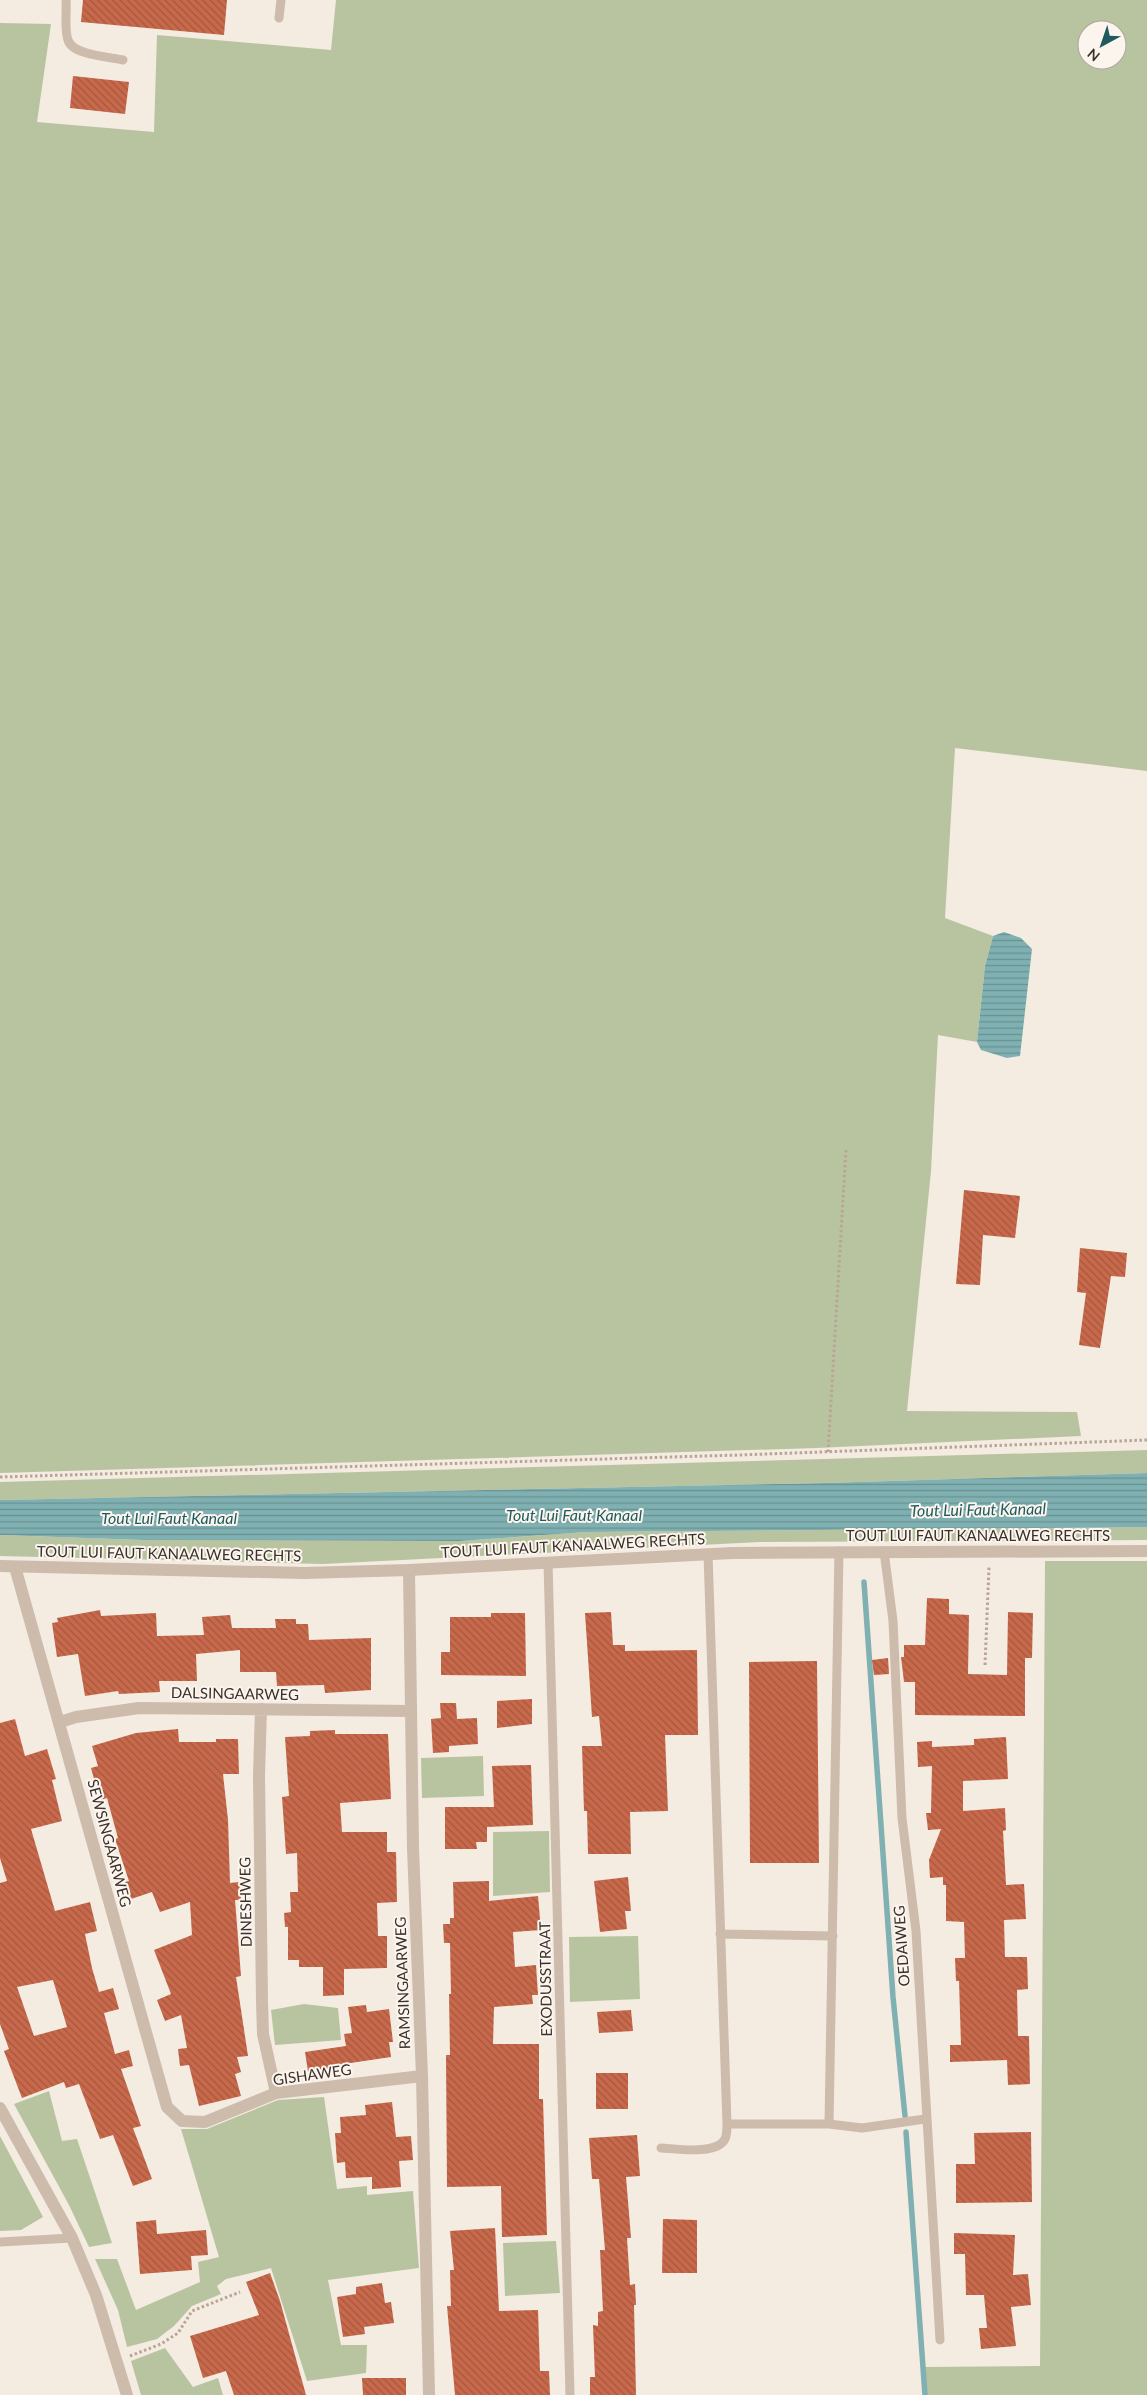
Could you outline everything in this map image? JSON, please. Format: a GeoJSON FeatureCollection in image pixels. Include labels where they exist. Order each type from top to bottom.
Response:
{"type":"FeatureCollection","features":[{"type":"Feature","properties":{"kind":"street","name":"TOUT LUI FAUT KANAALWEG RECHTS"},"geometry":{"type":"LineString","coordinates":[[0,1566],[304,1573],[409,1570],[708,1554],[839,1551],[1147,1551]]}},
{"type":"Feature","properties":{"kind":"street","name":"SEWSINGAARWEG"},"geometry":{"type":"LineString","coordinates":[[16,1567],[167,2107],[182,2121]]}},
{"type":"Feature","properties":{"kind":"street","name":"RAMSINGAARWEG"},"geometry":{"type":"LineString","coordinates":[[409,1570],[413,1848],[422,2076],[429,2395]]}},
{"type":"Feature","properties":{"kind":"street","name":"DALSINGAARWEG"},"geometry":{"type":"LineString","coordinates":[[60,1722],[76,1717],[139,1708],[411,1711]]}},
{"type":"Feature","properties":{"kind":"street","name":"DINESHWEG"},"geometry":{"type":"LineString","coordinates":[[261,1709],[259,1776],[263,2018],[264,2034],[276,2093]]}},
{"type":"Feature","properties":{"kind":"street","name":"GISHAWEG"},"geometry":{"type":"LineString","coordinates":[[182,2121],[206,2122],[276,2093],[422,2076]]}},
{"type":"Feature","properties":{"kind":"street"},"geometry":{"type":"LineString","coordinates":[[0,2108],[72,2238],[96,2295],[118,2360],[127,2395]]}},
{"type":"Feature","properties":{"kind":"lane"},"geometry":{"type":"LineString","coordinates":[[66,0],[68,41],[72,47],[78,51],[123,60]]}},
{"type":"Feature","properties":{"kind":"lane"},"geometry":{"type":"LineString","coordinates":[[279,18],[281,0]]}},
{"type":"Feature","properties":{"kind":"lane"},"geometry":{"type":"LineString","coordinates":[[829,2124],[839,1551]]}},
{"type":"Feature","properties":{"kind":"lane","name":"OEDAIWEG"},"geometry":{"type":"LineString","coordinates":[[884,1551],[893,1621],[902,1818],[916,1931],[925,2119],[940,2340]]}},
{"type":"Feature","properties":{"kind":"lane"},"geometry":{"type":"LineString","coordinates":[[662,2148],[709,2149],[718,2147],[726,2138],[708,1554]]}},
{"type":"Feature","properties":{"kind":"lane","name":"EXODUSSTRAAT"},"geometry":{"type":"LineString","coordinates":[[548,1562],[570,2395]]}},
{"type":"Feature","properties":{"kind":"lane"},"geometry":{"type":"LineString","coordinates":[[720,1934],[833,1936]]}},
{"type":"Feature","properties":{"kind":"lane"},"geometry":{"type":"LineString","coordinates":[[727,2124],[829,2124],[869,2128],[925,2119]]}},
{"type":"Feature","properties":{"kind":"lane"},"geometry":{"type":"LineString","coordinates":[[0,2242],[72,2238]]}},
{"type":"Feature","properties":{"kind":"path"},"geometry":{"type":"LineString","coordinates":[[828,1452],[846,1149]]}},
{"type":"Feature","properties":{"kind":"path"},"geometry":{"type":"LineString","coordinates":[[0,1477],[828,1452],[1147,1440]]}},
{"type":"Feature","properties":{"kind":"path"},"geometry":{"type":"LineString","coordinates":[[985,1664],[990,1552]]}},
{"type":"Feature","properties":{"kind":"path"},"geometry":{"type":"LineString","coordinates":[[118,2360],[161,2344],[178,2333],[192,2311],[240,2292]]}},
{"type":"Feature","properties":{"kind":"green space"},"geometry":{"type":"Polygon","coordinates":[[[336,0],[1147,0],[1147,771],[955,748],[945,918],[993,936],[985,966],[977,1042],[938,1035],[931,1171],[907,1411],[1077,1412],[1081,1436],[817,1448],[0,1473],[0,23],[51,24],[37,122],[154,132],[157,35],[331,50],[336,0]]]}},
{"type":"Feature","properties":{"kind":"green space"},"geometry":{"type":"Polygon","coordinates":[[[1147,1450],[1147,1473],[826,1483],[0,1500],[0,1482],[1147,1450]]]}},
{"type":"Feature","properties":{"kind":"green space"},"geometry":{"type":"Polygon","coordinates":[[[1147,1527],[1147,1540],[760,1542],[323,1564],[0,1556],[0,1535],[144,1540],[459,1541],[587,1532],[1147,1527]]]}},
{"type":"Feature","properties":{"kind":"green space"},"geometry":{"type":"Polygon","coordinates":[[[1045,1561],[1147,1561],[1147,2395],[925,2395],[923,2367],[1040,2366],[1045,1561]]]}},
{"type":"Feature","properties":{"kind":"green space"},"geometry":{"type":"Polygon","coordinates":[[[483,1756],[484,1796],[422,1798],[421,1758],[483,1756]]]}},
{"type":"Feature","properties":{"kind":"green space"},"geometry":{"type":"Polygon","coordinates":[[[549,1831],[550,1892],[493,1896],[493,1832],[549,1831]]]}},
{"type":"Feature","properties":{"kind":"green space"},"geometry":{"type":"Polygon","coordinates":[[[638,1936],[640,1999],[570,2002],[569,1937],[638,1936]]]}},
{"type":"Feature","properties":{"kind":"green space"},"geometry":{"type":"Polygon","coordinates":[[[304,2004],[338,2008],[341,2040],[275,2045],[271,2010],[304,2004]]]}},
{"type":"Feature","properties":{"kind":"green space"},"geometry":{"type":"Polygon","coordinates":[[[49,2091],[62,2141],[77,2139],[112,2243],[89,2247],[69,2205],[14,2104],[49,2091]]]}},
{"type":"Feature","properties":{"kind":"green space"},"geometry":{"type":"Polygon","coordinates":[[[324,2097],[337,2189],[367,2186],[367,2195],[413,2191],[419,2268],[328,2280],[341,2345],[367,2345],[366,2373],[307,2381],[271,2268],[226,2279],[217,2286],[221,2294],[192,2306],[174,2326],[157,2339],[127,2347],[118,2310],[95,2259],[117,2259],[136,2310],[200,2282],[198,2262],[219,2257],[181,2129],[207,2129],[278,2100],[324,2097]]]}},
{"type":"Feature","properties":{"kind":"green space"},"geometry":{"type":"Polygon","coordinates":[[[0,2136],[43,2217],[21,2230],[0,2231],[0,2136]]]}},
{"type":"Feature","properties":{"kind":"green space"},"geometry":{"type":"Polygon","coordinates":[[[556,2241],[560,2293],[505,2296],[503,2243],[556,2241]]]}},
{"type":"Feature","properties":{"kind":"green space"},"geometry":{"type":"Polygon","coordinates":[[[165,2348],[193,2387],[218,2378],[223,2395],[141,2395],[131,2361],[165,2348]]]}},
{"type":"Feature","properties":{"kind":"water"},"geometry":{"type":"Polygon","coordinates":[[[1004,932],[1021,938],[1032,949],[1020,1056],[1007,1058],[981,1050],[977,1042],[985,966],[993,936],[1004,932]]]}},
{"type":"Feature","properties":{"kind":"water","name":"Tout Lui Faut Kanaal"},"geometry":{"type":"Polygon","coordinates":[[[1147,1473],[1147,1527],[587,1532],[459,1541],[144,1540],[0,1535],[0,1500],[826,1483],[1147,1473]]]}},
{"type":"Feature","properties":{"kind":"building"},"geometry":{"type":"Polygon","coordinates":[[[83,0],[227,0],[224,35],[81,22],[83,0]]]}},
{"type":"Feature","properties":{"kind":"building"},"geometry":{"type":"Polygon","coordinates":[[[73,76],[129,82],[125,114],[70,108],[73,76]]]}},
{"type":"Feature","properties":{"kind":"building"},"geometry":{"type":"Polygon","coordinates":[[[964,1190],[1020,1196],[1015,1238],[983,1235],[980,1285],[956,1284],[964,1190]]]}},
{"type":"Feature","properties":{"kind":"building"},"geometry":{"type":"Polygon","coordinates":[[[1080,1248],[1127,1253],[1125,1277],[1111,1276],[1100,1348],[1079,1345],[1086,1293],[1077,1292],[1080,1248]]]}},
{"type":"Feature","properties":{"kind":"building"},"geometry":{"type":"Polygon","coordinates":[[[927,1598],[949,1599],[949,1614],[969,1615],[968,1674],[1007,1675],[1008,1612],[1033,1613],[1032,1658],[1025,1658],[1025,1716],[915,1715],[915,1682],[904,1682],[901,1657],[904,1657],[904,1645],[925,1645],[927,1598]]]}},
{"type":"Feature","properties":{"kind":"building"},"geometry":{"type":"Polygon","coordinates":[[[100,1610],[101,1616],[156,1613],[157,1636],[204,1635],[202,1617],[230,1615],[232,1628],[276,1628],[275,1619],[296,1619],[296,1624],[308,1624],[309,1640],[371,1638],[371,1690],[325,1693],[324,1685],[277,1686],[276,1672],[240,1672],[240,1650],[196,1654],[197,1681],[159,1681],[160,1692],[119,1694],[118,1691],[85,1696],[78,1654],[57,1657],[52,1623],[58,1622],[57,1618],[100,1610]]]}},
{"type":"Feature","properties":{"kind":"building"},"geometry":{"type":"Polygon","coordinates":[[[611,1612],[613,1645],[625,1645],[625,1651],[697,1650],[698,1735],[665,1735],[668,1811],[630,1812],[631,1854],[588,1854],[587,1811],[584,1811],[582,1746],[602,1746],[599,1716],[592,1717],[585,1613],[611,1612]]]}},
{"type":"Feature","properties":{"kind":"building"},"geometry":{"type":"Polygon","coordinates":[[[491,1613],[525,1613],[526,1676],[441,1675],[441,1652],[450,1652],[450,1617],[491,1617],[491,1613]]]}},
{"type":"Feature","properties":{"kind":"building"},"geometry":{"type":"Polygon","coordinates":[[[888,1658],[889,1674],[874,1675],[872,1660],[888,1658]]]}},
{"type":"Feature","properties":{"kind":"building"},"geometry":{"type":"Polygon","coordinates":[[[817,1661],[819,1863],[750,1863],[749,1662],[817,1661]]]}},
{"type":"Feature","properties":{"kind":"building"},"geometry":{"type":"Polygon","coordinates":[[[532,1699],[532,1724],[497,1728],[497,1701],[532,1699]]]}},
{"type":"Feature","properties":{"kind":"building"},"geometry":{"type":"Polygon","coordinates":[[[440,1703],[456,1703],[457,1719],[477,1718],[478,1744],[449,1746],[449,1752],[433,1753],[431,1719],[441,1718],[440,1703]]]}},
{"type":"Feature","properties":{"kind":"building"},"geometry":{"type":"Polygon","coordinates":[[[15,1719],[25,1756],[47,1749],[56,1779],[52,1780],[62,1821],[31,1829],[55,1911],[90,1902],[97,1931],[85,1934],[92,1968],[99,1992],[113,1988],[119,2009],[104,2013],[115,2054],[129,2050],[133,2066],[121,2069],[141,2126],[133,2128],[152,2179],[133,2186],[113,2135],[100,2139],[79,2084],[66,2088],[64,2082],[22,2098],[4,2051],[9,2049],[0,2024],[0,1883],[7,1881],[0,1858],[0,1723],[15,1719]],[[53,1980],[17,1987],[34,2036],[67,2027],[53,1980]]]}},
{"type":"Feature","properties":{"kind":"building"},"geometry":{"type":"Polygon","coordinates":[[[178,1729],[179,1742],[216,1742],[216,1739],[238,1739],[239,1774],[223,1774],[228,1820],[230,1883],[239,1882],[241,1900],[235,1900],[241,1976],[236,1977],[248,2056],[237,2057],[241,2072],[235,2074],[241,2096],[199,2106],[189,2065],[180,2066],[178,2049],[187,2048],[181,2015],[165,2021],[157,2000],[171,1994],[154,1950],[192,1935],[190,1902],[160,1912],[152,1892],[131,1899],[125,1882],[129,1881],[115,1839],[118,1838],[107,1798],[100,1800],[91,1768],[98,1766],[92,1746],[136,1733],[178,1729]]]}},
{"type":"Feature","properties":{"kind":"building"},"geometry":{"type":"Polygon","coordinates":[[[335,1730],[335,1734],[388,1734],[391,1799],[340,1803],[342,1832],[387,1832],[387,1852],[396,1852],[397,1902],[377,1903],[378,1936],[387,1936],[387,1968],[344,1969],[344,1995],[323,1996],[323,1967],[299,1967],[299,1960],[288,1960],[288,1927],[285,1927],[284,1913],[291,1912],[290,1892],[298,1892],[297,1853],[286,1854],[282,1797],[289,1796],[285,1737],[310,1736],[310,1731],[335,1730]]]}},
{"type":"Feature","properties":{"kind":"building"},"geometry":{"type":"Polygon","coordinates":[[[1006,1737],[1008,1779],[963,1781],[963,1811],[1005,1808],[1006,1830],[1003,1831],[1006,1885],[1024,1884],[1026,1919],[1004,1920],[1005,1957],[1027,1957],[1028,1989],[1017,1990],[1018,2036],[1029,2036],[1030,2084],[1008,2085],[1007,2060],[950,2062],[950,2045],[961,2045],[959,1981],[956,1981],[955,1958],[965,1958],[964,1922],[946,1921],[946,1885],[943,1885],[943,1877],[930,1878],[929,1860],[941,1829],[928,1830],[926,1813],[931,1813],[932,1766],[918,1767],[917,1742],[932,1741],[932,1747],[974,1745],[974,1739],[1006,1737]]]}},
{"type":"Feature","properties":{"kind":"building"},"geometry":{"type":"Polygon","coordinates":[[[531,1765],[533,1825],[487,1827],[487,1842],[476,1842],[477,1849],[445,1849],[445,1807],[494,1807],[492,1766],[531,1765]]]}},
{"type":"Feature","properties":{"kind":"building"},"geometry":{"type":"Polygon","coordinates":[[[628,1877],[631,1911],[625,1911],[627,1929],[600,1932],[594,1881],[628,1877]]]}},
{"type":"Feature","properties":{"kind":"building"},"geometry":{"type":"Polygon","coordinates":[[[489,1881],[489,1901],[538,1896],[541,1930],[513,1932],[515,1967],[536,1965],[538,1995],[532,1995],[533,2004],[494,2007],[493,2044],[539,2044],[539,2099],[543,2099],[547,2235],[502,2237],[501,2186],[447,2187],[446,2055],[450,2055],[449,1994],[451,1994],[450,1943],[444,1943],[443,1924],[450,1924],[450,1918],[454,1918],[453,1882],[489,1881]]]}},
{"type":"Feature","properties":{"kind":"building"},"geometry":{"type":"Polygon","coordinates":[[[366,2005],[367,2012],[389,2009],[393,2042],[389,2042],[391,2057],[337,2065],[338,2074],[309,2078],[305,2052],[346,2046],[344,2034],[352,2033],[348,2007],[366,2005]]]}},
{"type":"Feature","properties":{"kind":"building"},"geometry":{"type":"Polygon","coordinates":[[[631,2010],[633,2031],[599,2033],[597,2012],[631,2010]]]}},
{"type":"Feature","properties":{"kind":"building"},"geometry":{"type":"Polygon","coordinates":[[[596,2073],[628,2073],[628,2109],[596,2109],[596,2073]]]}},
{"type":"Feature","properties":{"kind":"building"},"geometry":{"type":"Polygon","coordinates":[[[392,2102],[396,2137],[411,2136],[413,2160],[399,2161],[401,2187],[372,2189],[372,2177],[346,2178],[345,2162],[337,2163],[335,2133],[341,2133],[340,2117],[366,2115],[365,2105],[392,2102]]]}},
{"type":"Feature","properties":{"kind":"building"},"geometry":{"type":"Polygon","coordinates":[[[1031,2132],[1032,2202],[956,2203],[956,2164],[975,2164],[974,2133],[1031,2132]]]}},
{"type":"Feature","properties":{"kind":"building"},"geometry":{"type":"Polygon","coordinates":[[[637,2135],[640,2176],[626,2177],[631,2238],[627,2238],[630,2285],[635,2284],[636,2305],[634,2305],[636,2395],[590,2395],[590,2377],[595,2377],[593,2325],[598,2326],[598,2312],[603,2311],[600,2250],[605,2250],[599,2179],[592,2179],[589,2138],[637,2135]]]}},
{"type":"Feature","properties":{"kind":"building"},"geometry":{"type":"Polygon","coordinates":[[[663,2219],[697,2220],[697,2273],[662,2273],[663,2219]]]}},
{"type":"Feature","properties":{"kind":"building"},"geometry":{"type":"Polygon","coordinates":[[[156,2220],[157,2234],[206,2230],[208,2255],[191,2256],[192,2270],[140,2274],[136,2222],[156,2220]]]}},
{"type":"Feature","properties":{"kind":"building"},"geometry":{"type":"Polygon","coordinates":[[[495,2228],[499,2311],[538,2310],[540,2371],[549,2371],[550,2395],[455,2395],[447,2306],[451,2306],[450,2270],[454,2270],[450,2231],[495,2228]]]}},
{"type":"Feature","properties":{"kind":"building"},"geometry":{"type":"Polygon","coordinates":[[[954,2233],[1015,2235],[1013,2275],[1028,2274],[1031,2305],[1011,2307],[1016,2346],[981,2349],[979,2328],[987,2328],[984,2295],[966,2295],[965,2254],[954,2254],[954,2233]]]}},
{"type":"Feature","properties":{"kind":"building"},"geometry":{"type":"Polygon","coordinates":[[[270,2273],[280,2301],[306,2395],[234,2395],[226,2371],[203,2378],[190,2336],[259,2315],[246,2282],[270,2273]]]}},
{"type":"Feature","properties":{"kind":"building"},"geometry":{"type":"Polygon","coordinates":[[[382,2283],[385,2303],[391,2302],[394,2323],[364,2327],[365,2334],[343,2337],[337,2297],[356,2294],[356,2287],[382,2283]]]}},
{"type":"Feature","properties":{"kind":"building"},"geometry":{"type":"Polygon","coordinates":[[[362,2378],[406,2378],[406,2395],[363,2395],[362,2378]]]}},
{"type":"Feature","properties":{"kind":"waterway"},"geometry":{"type":"LineString","coordinates":[[864,1582],[893,1997],[905,2116]]}},
{"type":"Feature","properties":{"kind":"waterway"},"geometry":{"type":"LineString","coordinates":[[906,2132],[925,2395]]}}]}
